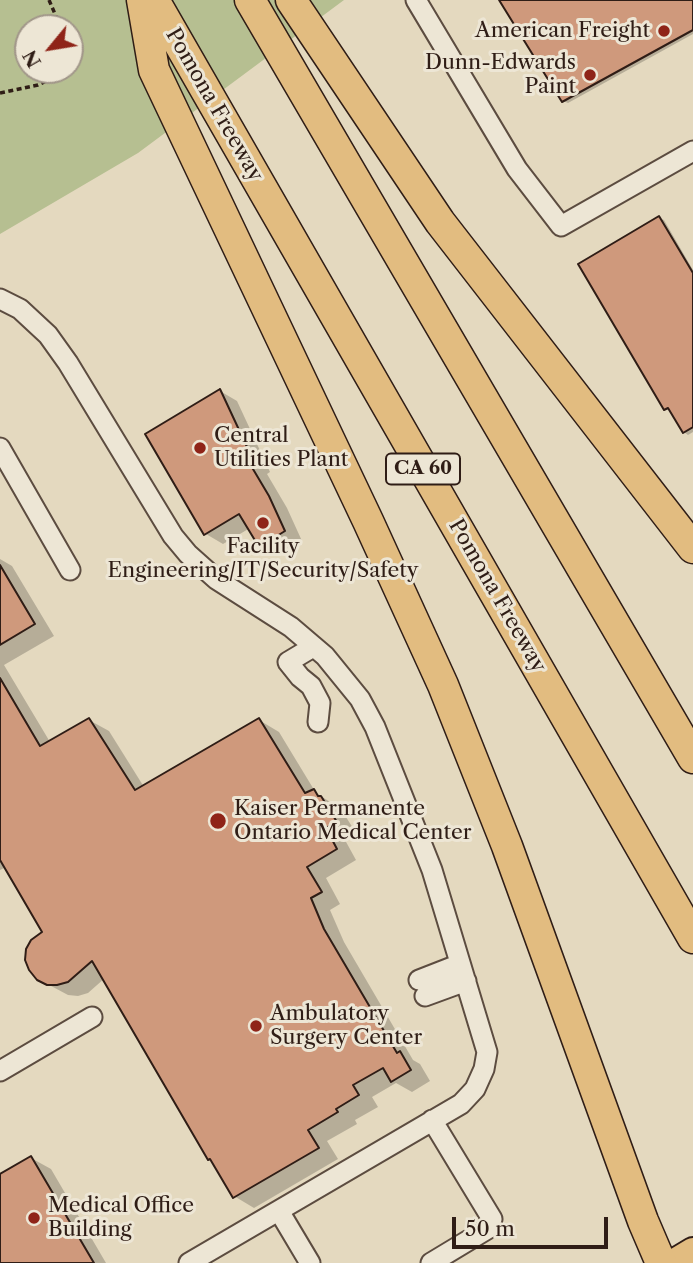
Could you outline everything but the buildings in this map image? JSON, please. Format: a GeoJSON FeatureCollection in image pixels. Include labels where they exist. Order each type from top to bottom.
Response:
{"type":"FeatureCollection","features":[{"type":"Feature","properties":{"kind":"highway"},"geometry":{"type":"LineString","coordinates":[[142,0],[154,70],[443,685],[507,846],[643,1221],[662,1263]]}},
{"type":"Feature","properties":{"kind":"highway","name":"Pomona Freeway"},"geometry":{"type":"LineString","coordinates":[[154,0],[693,938]]}},
{"type":"Feature","properties":{"kind":"highway"},"geometry":{"type":"LineString","coordinates":[[250,0],[693,758]]}},
{"type":"Feature","properties":{"kind":"highway"},"geometry":{"type":"LineString","coordinates":[[291,0],[440,222],[693,548]]}},
{"type":"Feature","properties":{"kind":"main road"},"geometry":{"type":"LineString","coordinates":[[673,1263],[693,1251]]}},
{"type":"Feature","properties":{"kind":"lane"},"geometry":{"type":"LineString","coordinates":[[416,0],[517,169],[561,226],[693,151]]}},
{"type":"Feature","properties":{"kind":"lane"},"geometry":{"type":"LineString","coordinates":[[0,299],[20,309],[48,335],[68,363],[173,536],[188,554],[216,579],[291,627],[325,656],[360,699],[375,727],[432,870],[487,1052],[484,1069],[475,1089],[461,1104],[189,1263]]}},
{"type":"Feature","properties":{"kind":"lane"},"geometry":{"type":"LineString","coordinates":[[0,448],[70,570]]}},
{"type":"Feature","properties":{"kind":"lane"},"geometry":{"type":"LineString","coordinates":[[300,677],[288,662],[313,647]]}},
{"type":"Feature","properties":{"kind":"lane"},"geometry":{"type":"LineString","coordinates":[[422,988],[463,972]]}},
{"type":"Feature","properties":{"kind":"lane"},"geometry":{"type":"LineString","coordinates":[[0,1071],[92,1017]]}},
{"type":"Feature","properties":{"kind":"lane"},"geometry":{"type":"LineString","coordinates":[[431,1263],[489,1228],[492,1219],[432,1121]]}},
{"type":"Feature","properties":{"kind":"lane"},"geometry":{"type":"LineString","coordinates":[[279,1211],[310,1263]]}},
{"type":"Feature","properties":{"kind":"path"},"geometry":{"type":"LineString","coordinates":[[0,93],[40,84]]}},
{"type":"Feature","properties":{"kind":"green space"},"geometry":{"type":"Polygon","coordinates":[[[0,0],[344,0],[138,153],[0,234],[0,0]]]}},
{"type":"Feature","properties":{"kind":"place","name":"American Freight"},"geometry":{"type":"Point","coordinates":[664,31]}},
{"type":"Feature","properties":{"kind":"place","name":"Dunn-Edwards Paint"},"geometry":{"type":"Point","coordinates":[590,75]}},
{"type":"Feature","properties":{"kind":"place","name":"Central Utilities Plant"},"geometry":{"type":"Point","coordinates":[200,448]}},
{"type":"Feature","properties":{"kind":"place","name":"Facility Engineering/IT/Security/Safety"},"geometry":{"type":"Point","coordinates":[263,523]}},
{"type":"Feature","properties":{"kind":"place","name":"Kaiser Permanente Ontario Medical Center"},"geometry":{"type":"Point","coordinates":[218,821]}},
{"type":"Feature","properties":{"kind":"place","name":"Ambulatory Surgery Center"},"geometry":{"type":"Point","coordinates":[256,1026]}},
{"type":"Feature","properties":{"kind":"place","name":"Medical Office Building"},"geometry":{"type":"Point","coordinates":[34,1218]}}]}
